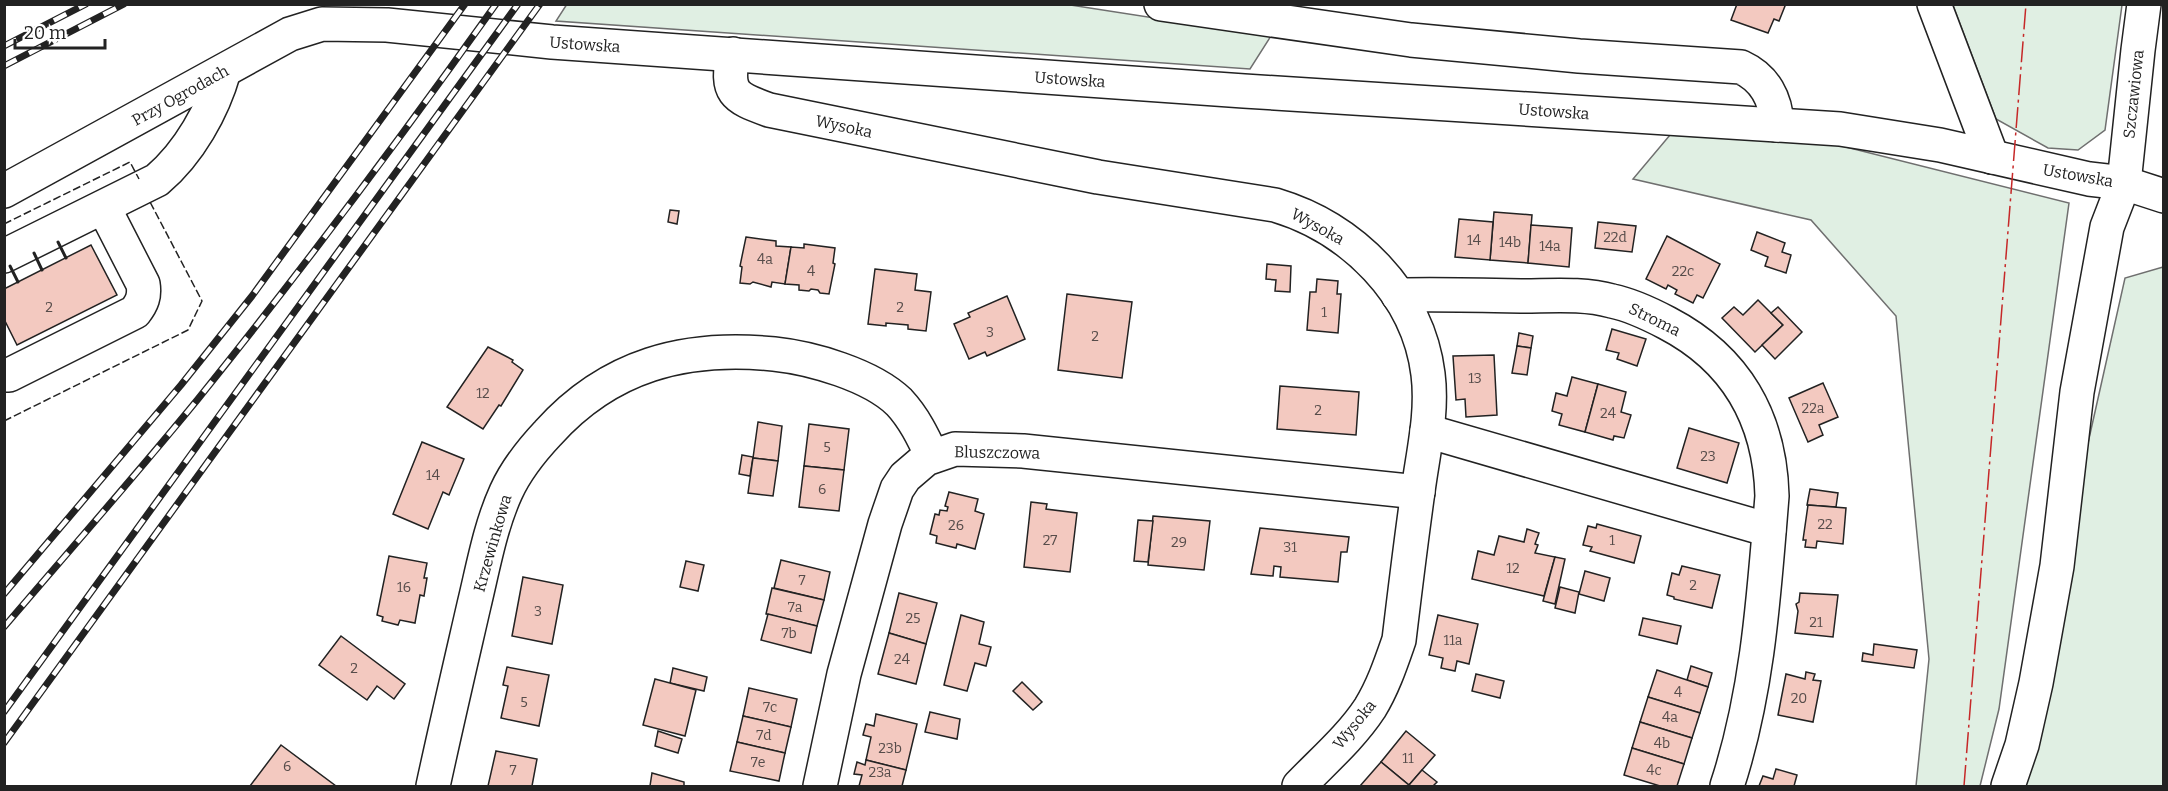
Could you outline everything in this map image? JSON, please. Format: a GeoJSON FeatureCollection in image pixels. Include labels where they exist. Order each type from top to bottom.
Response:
{"type":"FeatureCollection","features":[{"type":"Feature","properties":{"kind":"street"},"geometry":{"type":"LineString","coordinates":[[1161,4],[1422,41],[1579,56],[1741,67],[1752,72],[1767,88],[1776,112],[1777,125]]}},
{"type":"Feature","properties":{"kind":"street"},"geometry":{"type":"LineString","coordinates":[[1934,4],[1992,157]]}},
{"type":"Feature","properties":{"kind":"street","name":"Szczawiowa"},"geometry":{"type":"LineString","coordinates":[[2008,786],[2022,745],[2036,683],[2057,566],[2077,392],[2107,227],[2124,183],[2144,4]]}},
{"type":"Feature","properties":{"kind":"street","name":"Przy Ogrodach"},"geometry":{"type":"LineString","coordinates":[[4,191],[266,46],[304,28],[322,24],[363,24]]}},
{"type":"Feature","properties":{"kind":"street","name":"Ustowska"},"geometry":{"type":"LineString","coordinates":[[363,24],[552,42],[1863,132],[1940,145],[2089,179],[2124,183],[2163,196]]}},
{"type":"Feature","properties":{"kind":"street","name":"Wysoka"},"geometry":{"type":"LineString","coordinates":[[732,54],[729,83],[735,93],[752,104],[769,110],[1086,175],[1275,205],[1296,211],[1343,238],[1359,251],[1375,266],[1398,295],[1412,320],[1424,352],[1430,389],[1427,431],[1399,640],[1391,665],[1370,707],[1360,721],[1299,786]]}},
{"type":"Feature","properties":{"kind":"street"},"geometry":{"type":"LineString","coordinates":[[4,256],[144,189],[169,171],[186,149],[207,113],[224,70]]}},
{"type":"Feature","properties":{"kind":"street"},"geometry":{"type":"LineString","coordinates":[[4,375],[9,375],[135,312],[142,303],[145,294],[143,284],[104,208]]}},
{"type":"Feature","properties":{"kind":"street","name":"Stroma"},"geometry":{"type":"LineString","coordinates":[[1398,295],[1575,296],[1611,300],[1657,318],[1690,337],[1709,351],[1740,384],[1764,435],[1771,474],[1769,530],[1759,636],[1751,692],[1736,760],[1727,786]]}},
{"type":"Feature","properties":{"kind":"street","name":"Krzewinkowa"},"geometry":{"type":"LineString","coordinates":[[433,786],[488,547],[506,492],[539,442],[564,415],[587,396],[634,370],[663,361],[714,352],[782,355],[824,365],[868,381],[885,391],[910,416],[932,456]]}},
{"type":"Feature","properties":{"kind":"street"},"geometry":{"type":"LineString","coordinates":[[1427,431],[1769,530]]}},
{"type":"Feature","properties":{"kind":"street","name":"Bluszczowa"},"geometry":{"type":"LineString","coordinates":[[820,786],[844,674],[874,559],[891,505],[905,477],[932,456],[955,449],[1023,451],[1418,492]]}},
{"type":"Feature","properties":{"kind":"green space"},"geometry":{"type":"Polygon","coordinates":[[[567,4],[1064,4],[1271,36],[1250,69],[556,21],[567,4]]]}},
{"type":"Feature","properties":{"kind":"green space"},"geometry":{"type":"Polygon","coordinates":[[[1953,5],[2122,5],[2105,130],[2078,150],[2048,148],[1996,119],[1953,5]]]}},
{"type":"Feature","properties":{"kind":"green space"},"geometry":{"type":"Polygon","coordinates":[[[1670,135],[1838,145],[2069,203],[1999,709],[1980,786],[1916,786],[1929,659],[1896,316],[1811,220],[1633,179],[1670,135]]]}},
{"type":"Feature","properties":{"kind":"green space"},"geometry":{"type":"Polygon","coordinates":[[[2163,267],[2163,786],[2024,786],[2086,452],[2125,278],[2163,267]]]}},
{"type":"Feature","properties":{"kind":"building"},"geometry":{"type":"Polygon","coordinates":[[[1737,4],[1782,4],[1785,6],[1779,21],[1774,19],[1768,33],[1731,20],[1737,4]]]}},
{"type":"Feature","properties":{"kind":"building"},"geometry":{"type":"Polygon","coordinates":[[[670,210],[679,211],[677,224],[668,222],[670,210]]]}},
{"type":"Feature","properties":{"kind":"building"},"geometry":{"type":"Polygon","coordinates":[[[1494,212],[1532,215],[1528,263],[1490,260],[1494,212]]]}},
{"type":"Feature","properties":{"kind":"building"},"geometry":{"type":"Polygon","coordinates":[[[1459,219],[1493,222],[1490,260],[1455,257],[1459,219]]]}},
{"type":"Feature","properties":{"kind":"building"},"geometry":{"type":"Polygon","coordinates":[[[1598,222],[1636,226],[1632,252],[1595,248],[1598,222]]]}},
{"type":"Feature","properties":{"kind":"building"},"geometry":{"type":"Polygon","coordinates":[[[1531,225],[1572,228],[1569,267],[1528,263],[1531,225]]]}},
{"type":"Feature","properties":{"kind":"building"},"geometry":{"type":"Polygon","coordinates":[[[1757,232],[1785,243],[1782,252],[1791,255],[1786,273],[1765,266],[1768,257],[1751,250],[1757,232]]]}},
{"type":"Feature","properties":{"kind":"building"},"geometry":{"type":"Polygon","coordinates":[[[1667,236],[1720,264],[1703,298],[1697,295],[1693,303],[1675,294],[1677,290],[1668,285],[1666,289],[1646,279],[1667,236]]]}},
{"type":"Feature","properties":{"kind":"building"},"geometry":{"type":"Polygon","coordinates":[[[746,237],[776,241],[776,246],[791,247],[785,284],[772,282],[771,287],[753,282],[740,283],[742,267],[740,266],[746,237]]]}},
{"type":"Feature","properties":{"kind":"building"},"geometry":{"type":"Polygon","coordinates":[[[804,244],[835,248],[833,263],[835,264],[829,294],[811,289],[809,291],[799,290],[799,285],[785,284],[791,247],[804,248],[804,244]]]}},
{"type":"Feature","properties":{"kind":"building"},"geometry":{"type":"Polygon","coordinates":[[[91,245],[117,295],[17,345],[4,319],[4,289],[91,245]]]}},
{"type":"Feature","properties":{"kind":"building"},"geometry":{"type":"Polygon","coordinates":[[[1267,264],[1291,266],[1290,292],[1275,291],[1276,280],[1266,279],[1267,264]]]}},
{"type":"Feature","properties":{"kind":"building"},"geometry":{"type":"Polygon","coordinates":[[[875,269],[917,274],[915,290],[931,292],[926,331],[908,329],[908,325],[868,324],[875,269]]]}},
{"type":"Feature","properties":{"kind":"building"},"geometry":{"type":"Polygon","coordinates":[[[1317,279],[1338,281],[1337,294],[1341,294],[1338,333],[1307,330],[1310,292],[1316,292],[1317,279]]]}},
{"type":"Feature","properties":{"kind":"building"},"geometry":{"type":"Polygon","coordinates":[[[1067,294],[1132,302],[1122,378],[1058,370],[1067,294]]]}},
{"type":"Feature","properties":{"kind":"building"},"geometry":{"type":"Polygon","coordinates":[[[1007,296],[1025,339],[987,356],[985,352],[969,359],[954,324],[970,317],[968,313],[1007,296]]]}},
{"type":"Feature","properties":{"kind":"building"},"geometry":{"type":"Polygon","coordinates":[[[1758,300],[1783,325],[1755,352],[1722,318],[1734,307],[1743,315],[1758,300]]]}},
{"type":"Feature","properties":{"kind":"building"},"geometry":{"type":"Polygon","coordinates":[[[1778,307],[1802,332],[1775,359],[1762,345],[1783,325],[1771,313],[1778,307]]]}},
{"type":"Feature","properties":{"kind":"building"},"geometry":{"type":"Polygon","coordinates":[[[1612,329],[1646,339],[1637,366],[1617,359],[1619,353],[1606,350],[1612,329]]]}},
{"type":"Feature","properties":{"kind":"building"},"geometry":{"type":"Polygon","coordinates":[[[1519,333],[1533,336],[1531,348],[1517,346],[1519,333]]]}},
{"type":"Feature","properties":{"kind":"building"},"geometry":{"type":"Polygon","coordinates":[[[1517,346],[1531,348],[1527,375],[1512,373],[1517,346]]]}},
{"type":"Feature","properties":{"kind":"building"},"geometry":{"type":"Polygon","coordinates":[[[488,347],[513,360],[512,362],[523,370],[501,406],[499,405],[483,429],[447,407],[488,347]]]}},
{"type":"Feature","properties":{"kind":"building"},"geometry":{"type":"Polygon","coordinates":[[[1494,355],[1497,415],[1466,417],[1465,399],[1456,400],[1453,356],[1494,355]]]}},
{"type":"Feature","properties":{"kind":"building"},"geometry":{"type":"Polygon","coordinates":[[[1572,377],[1598,384],[1585,432],[1559,425],[1562,414],[1552,411],[1556,393],[1567,396],[1572,377]]]}},
{"type":"Feature","properties":{"kind":"building"},"geometry":{"type":"Polygon","coordinates":[[[1823,383],[1838,417],[1819,425],[1823,435],[1808,442],[1789,398],[1823,383]]]}},
{"type":"Feature","properties":{"kind":"building"},"geometry":{"type":"Polygon","coordinates":[[[1598,384],[1626,392],[1621,412],[1631,415],[1624,438],[1614,436],[1613,440],[1585,432],[1598,384]]]}},
{"type":"Feature","properties":{"kind":"building"},"geometry":{"type":"Polygon","coordinates":[[[1280,386],[1359,392],[1356,435],[1277,429],[1280,386]]]}},
{"type":"Feature","properties":{"kind":"building"},"geometry":{"type":"Polygon","coordinates":[[[758,422],[782,426],[778,461],[753,458],[758,422]]]}},
{"type":"Feature","properties":{"kind":"building"},"geometry":{"type":"Polygon","coordinates":[[[809,424],[849,429],[844,470],[804,466],[809,424]]]}},
{"type":"Feature","properties":{"kind":"building"},"geometry":{"type":"Polygon","coordinates":[[[1689,428],[1739,443],[1727,483],[1677,468],[1689,428]]]}},
{"type":"Feature","properties":{"kind":"building"},"geometry":{"type":"Polygon","coordinates":[[[422,442],[464,459],[449,495],[443,492],[428,529],[393,514],[422,442]]]}},
{"type":"Feature","properties":{"kind":"building"},"geometry":{"type":"Polygon","coordinates":[[[742,455],[753,457],[750,476],[739,474],[742,455]]]}},
{"type":"Feature","properties":{"kind":"building"},"geometry":{"type":"Polygon","coordinates":[[[753,458],[778,461],[773,496],[748,493],[753,458]]]}},
{"type":"Feature","properties":{"kind":"building"},"geometry":{"type":"Polygon","coordinates":[[[804,466],[844,470],[839,511],[799,507],[804,466]]]}},
{"type":"Feature","properties":{"kind":"building"},"geometry":{"type":"Polygon","coordinates":[[[1810,489],[1838,493],[1836,507],[1807,505],[1810,489]]]}},
{"type":"Feature","properties":{"kind":"building"},"geometry":{"type":"Polygon","coordinates":[[[949,492],[978,499],[975,511],[984,514],[975,549],[957,544],[956,548],[936,543],[937,536],[930,534],[935,514],[939,515],[940,510],[947,511],[948,507],[945,506],[949,492]]]}},
{"type":"Feature","properties":{"kind":"building"},"geometry":{"type":"Polygon","coordinates":[[[1031,502],[1047,504],[1046,509],[1077,513],[1070,572],[1024,567],[1031,502]]]}},
{"type":"Feature","properties":{"kind":"building"},"geometry":{"type":"Polygon","coordinates":[[[1808,505],[1846,508],[1843,544],[1817,541],[1816,548],[1805,547],[1806,540],[1803,540],[1808,505]]]}},
{"type":"Feature","properties":{"kind":"building"},"geometry":{"type":"Polygon","coordinates":[[[1153,516],[1210,521],[1204,570],[1148,565],[1153,516]]]}},
{"type":"Feature","properties":{"kind":"building"},"geometry":{"type":"Polygon","coordinates":[[[1138,520],[1153,521],[1148,562],[1134,561],[1138,520]]]}},
{"type":"Feature","properties":{"kind":"building"},"geometry":{"type":"Polygon","coordinates":[[[1597,524],[1641,536],[1634,563],[1590,551],[1592,547],[1583,545],[1588,526],[1596,528],[1597,524]]]}},
{"type":"Feature","properties":{"kind":"building"},"geometry":{"type":"Polygon","coordinates":[[[1260,528],[1349,537],[1347,552],[1341,552],[1338,582],[1280,577],[1281,567],[1274,566],[1273,576],[1251,574],[1260,528]]]}},
{"type":"Feature","properties":{"kind":"building"},"geometry":{"type":"Polygon","coordinates":[[[1527,529],[1539,533],[1535,553],[1555,557],[1544,596],[1472,579],[1478,551],[1494,555],[1499,536],[1524,542],[1527,529]]]}},
{"type":"Feature","properties":{"kind":"building"},"geometry":{"type":"Polygon","coordinates":[[[389,556],[427,563],[424,596],[420,595],[415,623],[400,620],[398,625],[382,621],[383,617],[377,615],[389,556]]]}},
{"type":"Feature","properties":{"kind":"building"},"geometry":{"type":"Polygon","coordinates":[[[1555,557],[1565,559],[1555,604],[1543,601],[1555,557]]]}},
{"type":"Feature","properties":{"kind":"building"},"geometry":{"type":"Polygon","coordinates":[[[781,560],[830,572],[824,600],[774,588],[781,560]]]}},
{"type":"Feature","properties":{"kind":"building"},"geometry":{"type":"Polygon","coordinates":[[[686,561],[704,565],[698,591],[680,587],[686,561]]]}},
{"type":"Feature","properties":{"kind":"building"},"geometry":{"type":"Polygon","coordinates":[[[1682,566],[1720,575],[1712,608],[1674,599],[1667,595],[1672,573],[1679,575],[1682,566]]]}},
{"type":"Feature","properties":{"kind":"building"},"geometry":{"type":"Polygon","coordinates":[[[1585,571],[1610,578],[1604,601],[1579,594],[1585,571]]]}},
{"type":"Feature","properties":{"kind":"building"},"geometry":{"type":"Polygon","coordinates":[[[523,577],[563,585],[552,644],[512,636],[523,577]]]}},
{"type":"Feature","properties":{"kind":"building"},"geometry":{"type":"Polygon","coordinates":[[[1560,587],[1579,592],[1575,613],[1555,608],[1560,587]]]}},
{"type":"Feature","properties":{"kind":"building"},"geometry":{"type":"Polygon","coordinates":[[[772,588],[824,600],[817,626],[766,614],[772,588]]]}},
{"type":"Feature","properties":{"kind":"building"},"geometry":{"type":"Polygon","coordinates":[[[899,593],[937,603],[926,644],[889,633],[899,593]]]}},
{"type":"Feature","properties":{"kind":"building"},"geometry":{"type":"Polygon","coordinates":[[[1800,593],[1838,595],[1833,637],[1795,633],[1798,611],[1796,604],[1799,602],[1800,593]]]}},
{"type":"Feature","properties":{"kind":"building"},"geometry":{"type":"Polygon","coordinates":[[[768,614],[817,626],[811,653],[761,640],[768,614]]]}},
{"type":"Feature","properties":{"kind":"building"},"geometry":{"type":"Polygon","coordinates":[[[961,615],[984,622],[979,644],[991,647],[986,666],[975,663],[967,691],[944,685],[961,615]]]}},
{"type":"Feature","properties":{"kind":"building"},"geometry":{"type":"Polygon","coordinates":[[[1438,615],[1478,624],[1469,664],[1457,661],[1455,671],[1441,668],[1443,658],[1429,655],[1438,615]]]}},
{"type":"Feature","properties":{"kind":"building"},"geometry":{"type":"Polygon","coordinates":[[[1643,618],[1681,626],[1677,644],[1639,635],[1643,618]]]}},
{"type":"Feature","properties":{"kind":"building"},"geometry":{"type":"Polygon","coordinates":[[[889,633],[926,644],[916,684],[878,674],[889,633]]]}},
{"type":"Feature","properties":{"kind":"building"},"geometry":{"type":"Polygon","coordinates":[[[341,636],[405,684],[394,699],[377,686],[367,700],[319,665],[341,636]]]}},
{"type":"Feature","properties":{"kind":"building"},"geometry":{"type":"Polygon","coordinates":[[[1874,644],[1917,650],[1914,668],[1862,661],[1863,653],[1873,655],[1874,644]]]}},
{"type":"Feature","properties":{"kind":"building"},"geometry":{"type":"Polygon","coordinates":[[[1691,666],[1712,673],[1708,687],[1687,680],[1691,666]]]}},
{"type":"Feature","properties":{"kind":"building"},"geometry":{"type":"Polygon","coordinates":[[[507,667],[549,675],[539,726],[501,718],[508,686],[503,685],[507,667]]]}},
{"type":"Feature","properties":{"kind":"building"},"geometry":{"type":"Polygon","coordinates":[[[673,668],[707,677],[704,691],[670,683],[673,668]]]}},
{"type":"Feature","properties":{"kind":"building"},"geometry":{"type":"Polygon","coordinates":[[[1657,670],[1708,687],[1700,713],[1648,697],[1657,670]]]}},
{"type":"Feature","properties":{"kind":"building"},"geometry":{"type":"Polygon","coordinates":[[[1806,672],[1815,674],[1813,680],[1821,681],[1813,722],[1778,715],[1786,674],[1805,679],[1806,672]]]}},
{"type":"Feature","properties":{"kind":"building"},"geometry":{"type":"Polygon","coordinates":[[[1476,674],[1504,681],[1500,698],[1472,691],[1476,674]]]}},
{"type":"Feature","properties":{"kind":"building"},"geometry":{"type":"Polygon","coordinates":[[[655,679],[696,690],[685,736],[643,725],[655,679]]]}},
{"type":"Feature","properties":{"kind":"building"},"geometry":{"type":"Polygon","coordinates":[[[1022,682],[1042,702],[1033,710],[1013,691],[1022,682]]]}},
{"type":"Feature","properties":{"kind":"building"},"geometry":{"type":"Polygon","coordinates":[[[749,688],[797,699],[791,727],[743,716],[749,688]]]}},
{"type":"Feature","properties":{"kind":"building"},"geometry":{"type":"Polygon","coordinates":[[[1648,697],[1700,713],[1692,738],[1640,722],[1648,697]]]}},
{"type":"Feature","properties":{"kind":"building"},"geometry":{"type":"Polygon","coordinates":[[[930,712],[960,719],[957,739],[925,732],[930,712]]]}},
{"type":"Feature","properties":{"kind":"building"},"geometry":{"type":"Polygon","coordinates":[[[876,714],[917,724],[906,770],[866,760],[871,737],[863,735],[866,724],[874,726],[876,714]]]}},
{"type":"Feature","properties":{"kind":"building"},"geometry":{"type":"Polygon","coordinates":[[[743,716],[791,727],[785,753],[737,742],[743,716]]]}},
{"type":"Feature","properties":{"kind":"building"},"geometry":{"type":"Polygon","coordinates":[[[1640,722],[1692,738],[1684,764],[1632,748],[1640,722]]]}},
{"type":"Feature","properties":{"kind":"building"},"geometry":{"type":"Polygon","coordinates":[[[658,731],[682,739],[678,753],[655,746],[658,731]]]}},
{"type":"Feature","properties":{"kind":"building"},"geometry":{"type":"Polygon","coordinates":[[[1406,731],[1435,755],[1409,785],[1381,762],[1406,731]]]}},
{"type":"Feature","properties":{"kind":"building"},"geometry":{"type":"Polygon","coordinates":[[[737,742],[785,753],[779,781],[730,771],[737,742]]]}},
{"type":"Feature","properties":{"kind":"building"},"geometry":{"type":"Polygon","coordinates":[[[281,745],[336,786],[250,786],[281,745]]]}},
{"type":"Feature","properties":{"kind":"building"},"geometry":{"type":"Polygon","coordinates":[[[1632,748],[1684,764],[1677,786],[1660,786],[1624,775],[1632,748]]]}},
{"type":"Feature","properties":{"kind":"building"},"geometry":{"type":"Polygon","coordinates":[[[496,751],[537,759],[532,786],[488,786],[496,751]]]}},
{"type":"Feature","properties":{"kind":"building"},"geometry":{"type":"Polygon","coordinates":[[[866,760],[906,770],[902,786],[859,786],[862,775],[854,774],[857,762],[865,765],[866,760]]]}},
{"type":"Feature","properties":{"kind":"building"},"geometry":{"type":"Polygon","coordinates":[[[1381,762],[1409,785],[1411,786],[1360,786],[1381,762]]]}},
{"type":"Feature","properties":{"kind":"building"},"geometry":{"type":"Polygon","coordinates":[[[1776,769],[1797,775],[1794,786],[1759,786],[1763,776],[1773,779],[1776,769]]]}},
{"type":"Feature","properties":{"kind":"building"},"geometry":{"type":"Polygon","coordinates":[[[1422,770],[1437,782],[1433,786],[1409,785],[1422,770]]]}},
{"type":"Feature","properties":{"kind":"building"},"geometry":{"type":"Polygon","coordinates":[[[652,773],[684,782],[684,786],[650,786],[652,773]]]}},
{"type":"Feature","properties":{"kind":"railway"},"geometry":{"type":"LineString","coordinates":[[4,46],[86,4]]}},
{"type":"Feature","properties":{"kind":"railway"},"geometry":{"type":"LineString","coordinates":[[4,66],[124,4]]}},
{"type":"Feature","properties":{"kind":"railway"},"geometry":{"type":"LineString","coordinates":[[4,594],[181,385],[252,296],[465,4]]}},
{"type":"Feature","properties":{"kind":"railway"},"geometry":{"type":"LineString","coordinates":[[4,627],[198,399],[275,302],[350,204],[496,4]]}},
{"type":"Feature","properties":{"kind":"railway"},"geometry":{"type":"LineString","coordinates":[[4,712],[518,4]]}},
{"type":"Feature","properties":{"kind":"railway"},"geometry":{"type":"LineString","coordinates":[[4,743],[540,4]]}},
{"type":"Feature","properties":{"kind":"fence"},"geometry":{"type":"LineString","coordinates":[[4,224],[130,162],[139,179]]}},
{"type":"Feature","properties":{"kind":"fence"},"geometry":{"type":"LineString","coordinates":[[4,421],[188,330],[202,301],[149,200]]}},
{"type":"Feature","properties":{"kind":"wall"},"geometry":{"type":"LineString","coordinates":[[58,242],[66,258]]}},
{"type":"Feature","properties":{"kind":"wall"},"geometry":{"type":"LineString","coordinates":[[34,253],[42,270]]}},
{"type":"Feature","properties":{"kind":"wall"},"geometry":{"type":"LineString","coordinates":[[10,266],[18,282]]}},
{"type":"Feature","properties":{"kind":"power"},"geometry":{"type":"LineString","coordinates":[[1964,786],[2026,4]]}}]}
